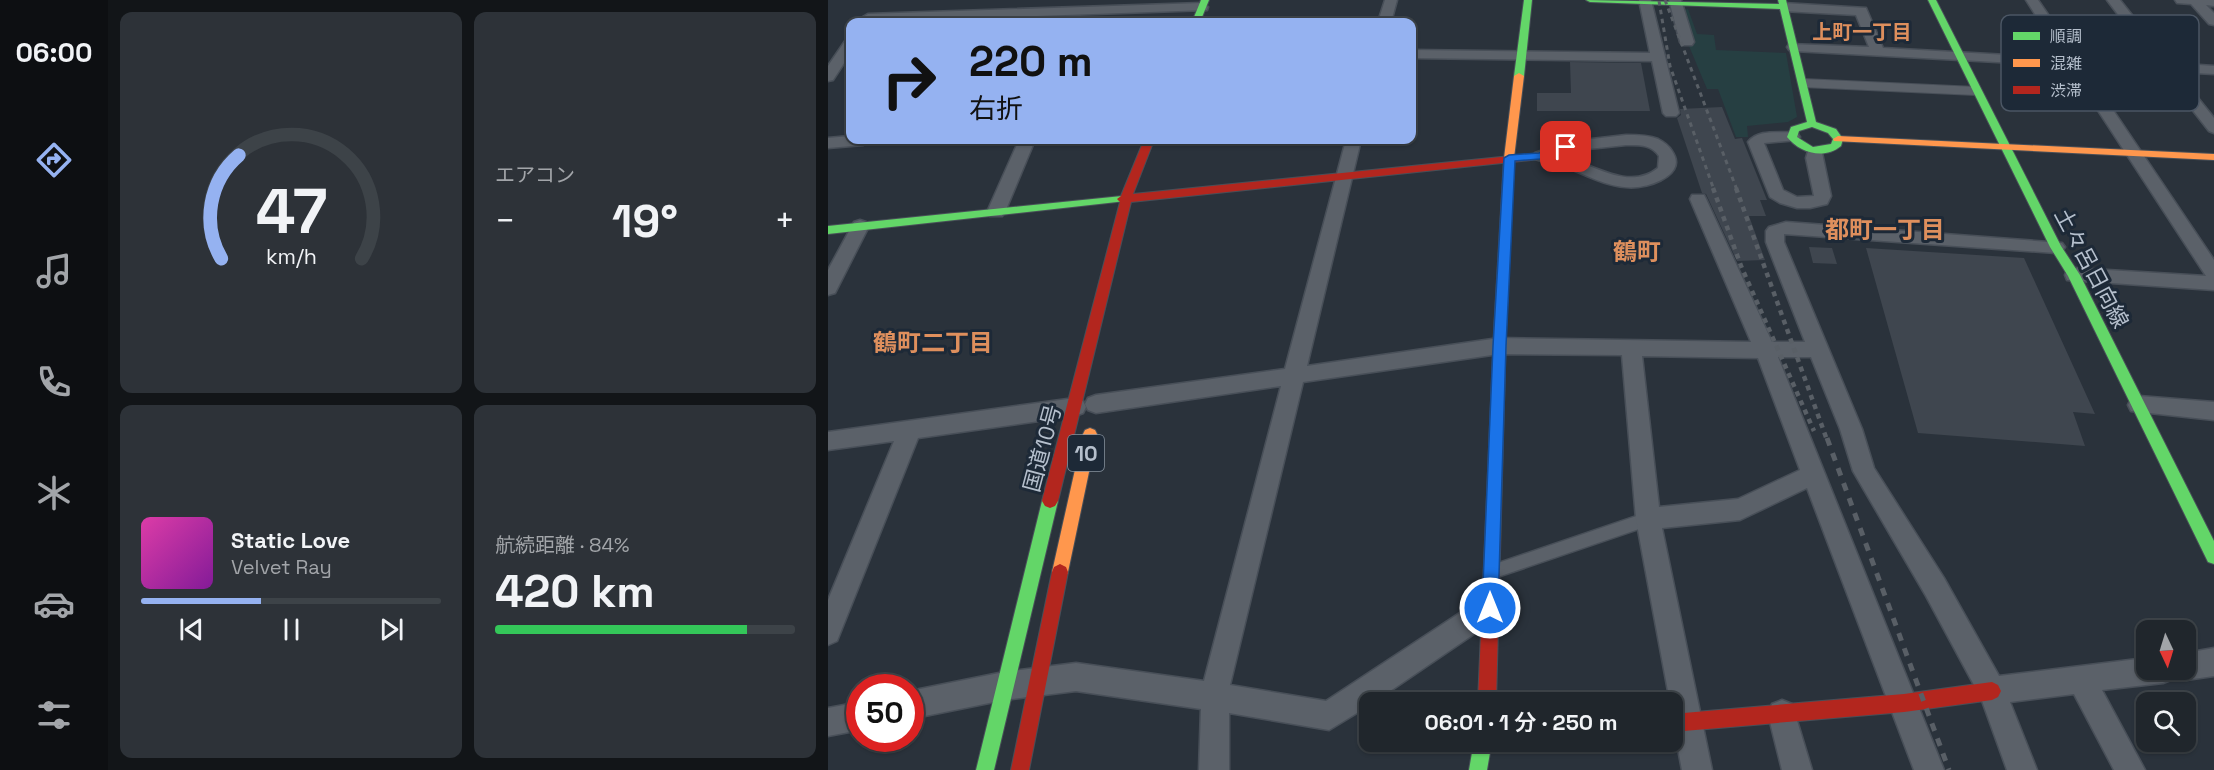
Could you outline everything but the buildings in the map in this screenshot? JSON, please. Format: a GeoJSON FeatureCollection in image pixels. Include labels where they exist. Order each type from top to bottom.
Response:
{"type":"FeatureCollection","features":[{"type":"Feature","properties":{"kind":"main road"},"geometry":{"type":"LineString","coordinates":[[1487,692],[1499,346],[1509,158],[1528,0]]}},
{"type":"Feature","properties":{"kind":"main road"},"geometry":{"type":"LineString","coordinates":[[1590,0],[1783,3],[1812,124]]}},
{"type":"Feature","properties":{"kind":"main road","name":"土々呂日向線"},"geometry":{"type":"LineString","coordinates":[[1932,0],[2056,248],[2074,275],[2214,557]]}},
{"type":"Feature","properties":{"kind":"main road"},"geometry":{"type":"LineString","coordinates":[[1198,18],[1204,3]]}},
{"type":"Feature","properties":{"kind":"main road"},"geometry":{"type":"LineString","coordinates":[[1838,139],[1833,149],[1815,151],[1800,145],[1792,137],[1792,132],[1799,126],[1812,124],[1827,128],[1838,139],[2214,158]]}},
{"type":"Feature","properties":{"kind":"main road","name":"国道10号"},"geometry":{"type":"LineString","coordinates":[[1020,770],[1126,198],[1147,144]]}},
{"type":"Feature","properties":{"kind":"main road"},"geometry":{"type":"LineString","coordinates":[[828,230],[1126,198],[1148,191],[1343,176],[1540,156]]}},
{"type":"Feature","properties":{"kind":"main road"},"geometry":{"type":"LineString","coordinates":[[1142,213],[1148,191]]}},
{"type":"Feature","properties":{"kind":"main road","name":"国道10号"},"geometry":{"type":"LineString","coordinates":[[985,770],[1004,687],[1090,401]]}},
{"type":"Feature","properties":{"kind":"main road"},"geometry":{"type":"LineString","coordinates":[[1683,723],[1904,703],[1992,691]]}},
{"type":"Feature","properties":{"kind":"main road"},"geometry":{"type":"LineString","coordinates":[[1479,770],[1481,752]]}},
{"type":"Feature","properties":{"kind":"street"},"geometry":{"type":"LineString","coordinates":[[867,18],[880,0]]}},
{"type":"Feature","properties":{"kind":"street"},"geometry":{"type":"LineString","coordinates":[[1386,18],[1391,0]]}},
{"type":"Feature","properties":{"kind":"street"},"geometry":{"type":"LineString","coordinates":[[2032,0],[2042,15]]}},
{"type":"Feature","properties":{"kind":"street"},"geometry":{"type":"LineString","coordinates":[[2113,0],[2125,15]]}},
{"type":"Feature","properties":{"kind":"street"},"geometry":{"type":"LineString","coordinates":[[2181,0],[2214,2]]}},
{"type":"Feature","properties":{"kind":"street"},"geometry":{"type":"LineString","coordinates":[[2194,0],[2214,21]]}},
{"type":"Feature","properties":{"kind":"street"},"geometry":{"type":"LineString","coordinates":[[1646,1],[1671,113]]}},
{"type":"Feature","properties":{"kind":"street"},"geometry":{"type":"LineString","coordinates":[[1675,1],[1687,42]]}},
{"type":"Feature","properties":{"kind":"street"},"geometry":{"type":"LineString","coordinates":[[898,18],[1103,5],[1204,3]]}},
{"type":"Feature","properties":{"kind":"street"},"geometry":{"type":"LineString","coordinates":[[1783,3],[1861,11],[1878,51]]}},
{"type":"Feature","properties":{"kind":"street"},"geometry":{"type":"LineString","coordinates":[[1794,47],[2001,58]]}},
{"type":"Feature","properties":{"kind":"street"},"geometry":{"type":"LineString","coordinates":[[828,77],[846,51]]}},
{"type":"Feature","properties":{"kind":"street"},"geometry":{"type":"LineString","coordinates":[[1416,54],[1659,57]]}},
{"type":"Feature","properties":{"kind":"street"},"geometry":{"type":"LineString","coordinates":[[2199,69],[2214,70]]}},
{"type":"Feature","properties":{"kind":"street"},"geometry":{"type":"LineString","coordinates":[[2199,110],[2214,129]]}},
{"type":"Feature","properties":{"kind":"street"},"geometry":{"type":"LineString","coordinates":[[2106,111],[2214,274]]}},
{"type":"Feature","properties":{"kind":"street"},"geometry":{"type":"LineString","coordinates":[[1792,137],[1761,138],[1756,142],[1776,193],[1782,198],[1804,202],[1821,200],[1823,196],[1814,158],[1815,151]]}},
{"type":"Feature","properties":{"kind":"street"},"geometry":{"type":"LineString","coordinates":[[1626,140],[1642,141],[1661,148],[1666,153],[1669,164],[1666,171],[1648,180],[1620,182],[1595,175],[1568,161],[1540,156],[1566,147],[1626,140]]}},
{"type":"Feature","properties":{"kind":"street"},"geometry":{"type":"LineString","coordinates":[[828,143],[846,141]]}},
{"type":"Feature","properties":{"kind":"street"},"geometry":{"type":"LineString","coordinates":[[996,212],[1025,144]]}},
{"type":"Feature","properties":{"kind":"street"},"geometry":{"type":"LineString","coordinates":[[1214,770],[1216,687],[1352,144]]}},
{"type":"Feature","properties":{"kind":"street"},"geometry":{"type":"LineString","coordinates":[[1698,199],[1765,350],[1929,770]]}},
{"type":"Feature","properties":{"kind":"street"},"geometry":{"type":"LineString","coordinates":[[828,288],[860,226]]}},
{"type":"Feature","properties":{"kind":"street"},"geometry":{"type":"LineString","coordinates":[[2022,770],[1992,691],[1935,587],[1864,471],[1851,429],[1775,242],[1775,231],[1786,228],[2056,248]]}},
{"type":"Feature","properties":{"kind":"street"},"geometry":{"type":"LineString","coordinates":[[2074,275],[2214,284]]}},
{"type":"Feature","properties":{"kind":"street"},"geometry":{"type":"LineString","coordinates":[[828,441],[1090,401],[1499,346],[1819,349]]}},
{"type":"Feature","properties":{"kind":"street"},"geometry":{"type":"LineString","coordinates":[[1631,346],[1648,519],[1675,692]]}},
{"type":"Feature","properties":{"kind":"street"},"geometry":{"type":"LineString","coordinates":[[2139,405],[2214,411]]}},
{"type":"Feature","properties":{"kind":"street"},"geometry":{"type":"LineString","coordinates":[[828,632],[910,430]]}},
{"type":"Feature","properties":{"kind":"street"},"geometry":{"type":"LineString","coordinates":[[1648,519],[1740,509],[1815,474]]}},
{"type":"Feature","properties":{"kind":"street"},"geometry":{"type":"LineString","coordinates":[[924,702],[1004,687],[1076,677],[1329,716],[1490,608]]}},
{"type":"Feature","properties":{"kind":"street"},"geometry":{"type":"LineString","coordinates":[[2196,665],[2214,662]]}},
{"type":"Feature","properties":{"kind":"street"},"geometry":{"type":"LineString","coordinates":[[1992,691],[2136,673]]}},
{"type":"Feature","properties":{"kind":"street"},"geometry":{"type":"LineString","coordinates":[[2082,681],[2130,770]]}},
{"type":"Feature","properties":{"kind":"street"},"geometry":{"type":"LineString","coordinates":[[1782,714],[1797,770]]}},
{"type":"Feature","properties":{"kind":"street"},"geometry":{"type":"LineString","coordinates":[[828,722],[846,719]]}},
{"type":"Feature","properties":{"kind":"street"},"geometry":{"type":"LineString","coordinates":[[1683,732],[1696,770]]}},
{"type":"Feature","properties":{"kind":"lane"},"geometry":{"type":"LineString","coordinates":[[1803,82],[1976,91]]}},
{"type":"Feature","properties":{"kind":"lane"},"geometry":{"type":"LineString","coordinates":[[1490,573],[1648,519]]}},
{"type":"Feature","properties":{"kind":"green space"},"geometry":{"type":"Polygon","coordinates":[[[1688,9],[1697,34],[1714,35],[1716,50],[1786,53],[1797,117],[1788,122],[1747,126],[1748,137],[1736,137],[1718,89],[1707,89],[1689,46],[1693,45],[1683,10],[1688,9]]]}},
{"type":"Feature","properties":{"kind":"railway"},"geometry":{"type":"LineString","coordinates":[[1665,0],[1737,190]]}},
{"type":"Feature","properties":{"kind":"railway"},"geometry":{"type":"LineString","coordinates":[[1659,1],[1670,66],[1714,190]]}},
{"type":"Feature","properties":{"kind":"railway"},"geometry":{"type":"LineString","coordinates":[[1713,188],[1741,266],[1814,431]]}},
{"type":"Feature","properties":{"kind":"railway"},"geometry":{"type":"LineString","coordinates":[[1736,188],[1827,440]]}},
{"type":"Feature","properties":{"kind":"railway"},"geometry":{"type":"LineString","coordinates":[[1827,438],[1949,770]]}},
{"type":"Feature","properties":{"kind":"traffic: fast"},"geometry":{"type":"LineString","coordinates":[[1198,18],[1205,0]]}},
{"type":"Feature","properties":{"kind":"traffic: fast"},"geometry":{"type":"LineString","coordinates":[[1519,76],[1528,0]]}},
{"type":"Feature","properties":{"kind":"traffic: fast"},"geometry":{"type":"LineString","coordinates":[[1590,0],[1783,7]]}},
{"type":"Feature","properties":{"kind":"traffic: fast"},"geometry":{"type":"LineString","coordinates":[[1782,0],[1812,124]]}},
{"type":"Feature","properties":{"kind":"traffic: fast"},"geometry":{"type":"LineString","coordinates":[[1932,0],[2056,247],[2074,275],[2214,557]]}},
{"type":"Feature","properties":{"kind":"traffic: fast"},"geometry":{"type":"LineString","coordinates":[[1812,124],[1832,131],[1838,139],[1836,146],[1824,150],[1812,150],[1796,142],[1792,137],[1795,129],[1812,124]]}},
{"type":"Feature","properties":{"kind":"traffic: fast"},"geometry":{"type":"LineString","coordinates":[[828,230],[1122,199]]}},
{"type":"Feature","properties":{"kind":"traffic: fast"},"geometry":{"type":"LineString","coordinates":[[985,770],[1050,501]]}},
{"type":"Feature","properties":{"kind":"traffic: fast"},"geometry":{"type":"LineString","coordinates":[[1478,770],[1481,752]]}},
{"type":"Feature","properties":{"kind":"traffic: slow"},"geometry":{"type":"LineString","coordinates":[[1500,330],[1509,158],[1519,76]]}},
{"type":"Feature","properties":{"kind":"traffic: slow"},"geometry":{"type":"LineString","coordinates":[[1838,139],[2214,157]]}},
{"type":"Feature","properties":{"kind":"traffic: slow"},"geometry":{"type":"LineString","coordinates":[[1060,572],[1090,434]]}},
{"type":"Feature","properties":{"kind":"traffic: jam"},"geometry":{"type":"LineString","coordinates":[[1050,501],[1126,198],[1147,144]]}},
{"type":"Feature","properties":{"kind":"traffic: jam"},"geometry":{"type":"LineString","coordinates":[[1122,199],[1541,156]]}},
{"type":"Feature","properties":{"kind":"traffic: jam"},"geometry":{"type":"LineString","coordinates":[[1487,692],[1500,330]]}},
{"type":"Feature","properties":{"kind":"traffic: jam"},"geometry":{"type":"LineString","coordinates":[[1020,770],[1060,572]]}},
{"type":"Feature","properties":{"kind":"traffic: jam"},"geometry":{"type":"LineString","coordinates":[[1683,722],[1904,703],[1992,691]]}},
{"type":"Feature","properties":{"kind":"district","name":"上町一丁目"},"geometry":{"type":"Point","coordinates":[1862,32]}},
{"type":"Feature","properties":{"kind":"district","name":"都町一丁目"},"geometry":{"type":"Point","coordinates":[1885,229]}},
{"type":"Feature","properties":{"kind":"district","name":"鶴町"},"geometry":{"type":"Point","coordinates":[1637,251]}},
{"type":"Feature","properties":{"kind":"district","name":"鶴町二丁目"},"geometry":{"type":"Point","coordinates":[933,342]}},
{"type":"Feature","properties":{"kind":"route"},"geometry":{"type":"LineString","coordinates":[[1490,608],[1499,346],[1509,158],[1540,156],[1566,147]]}}]}
